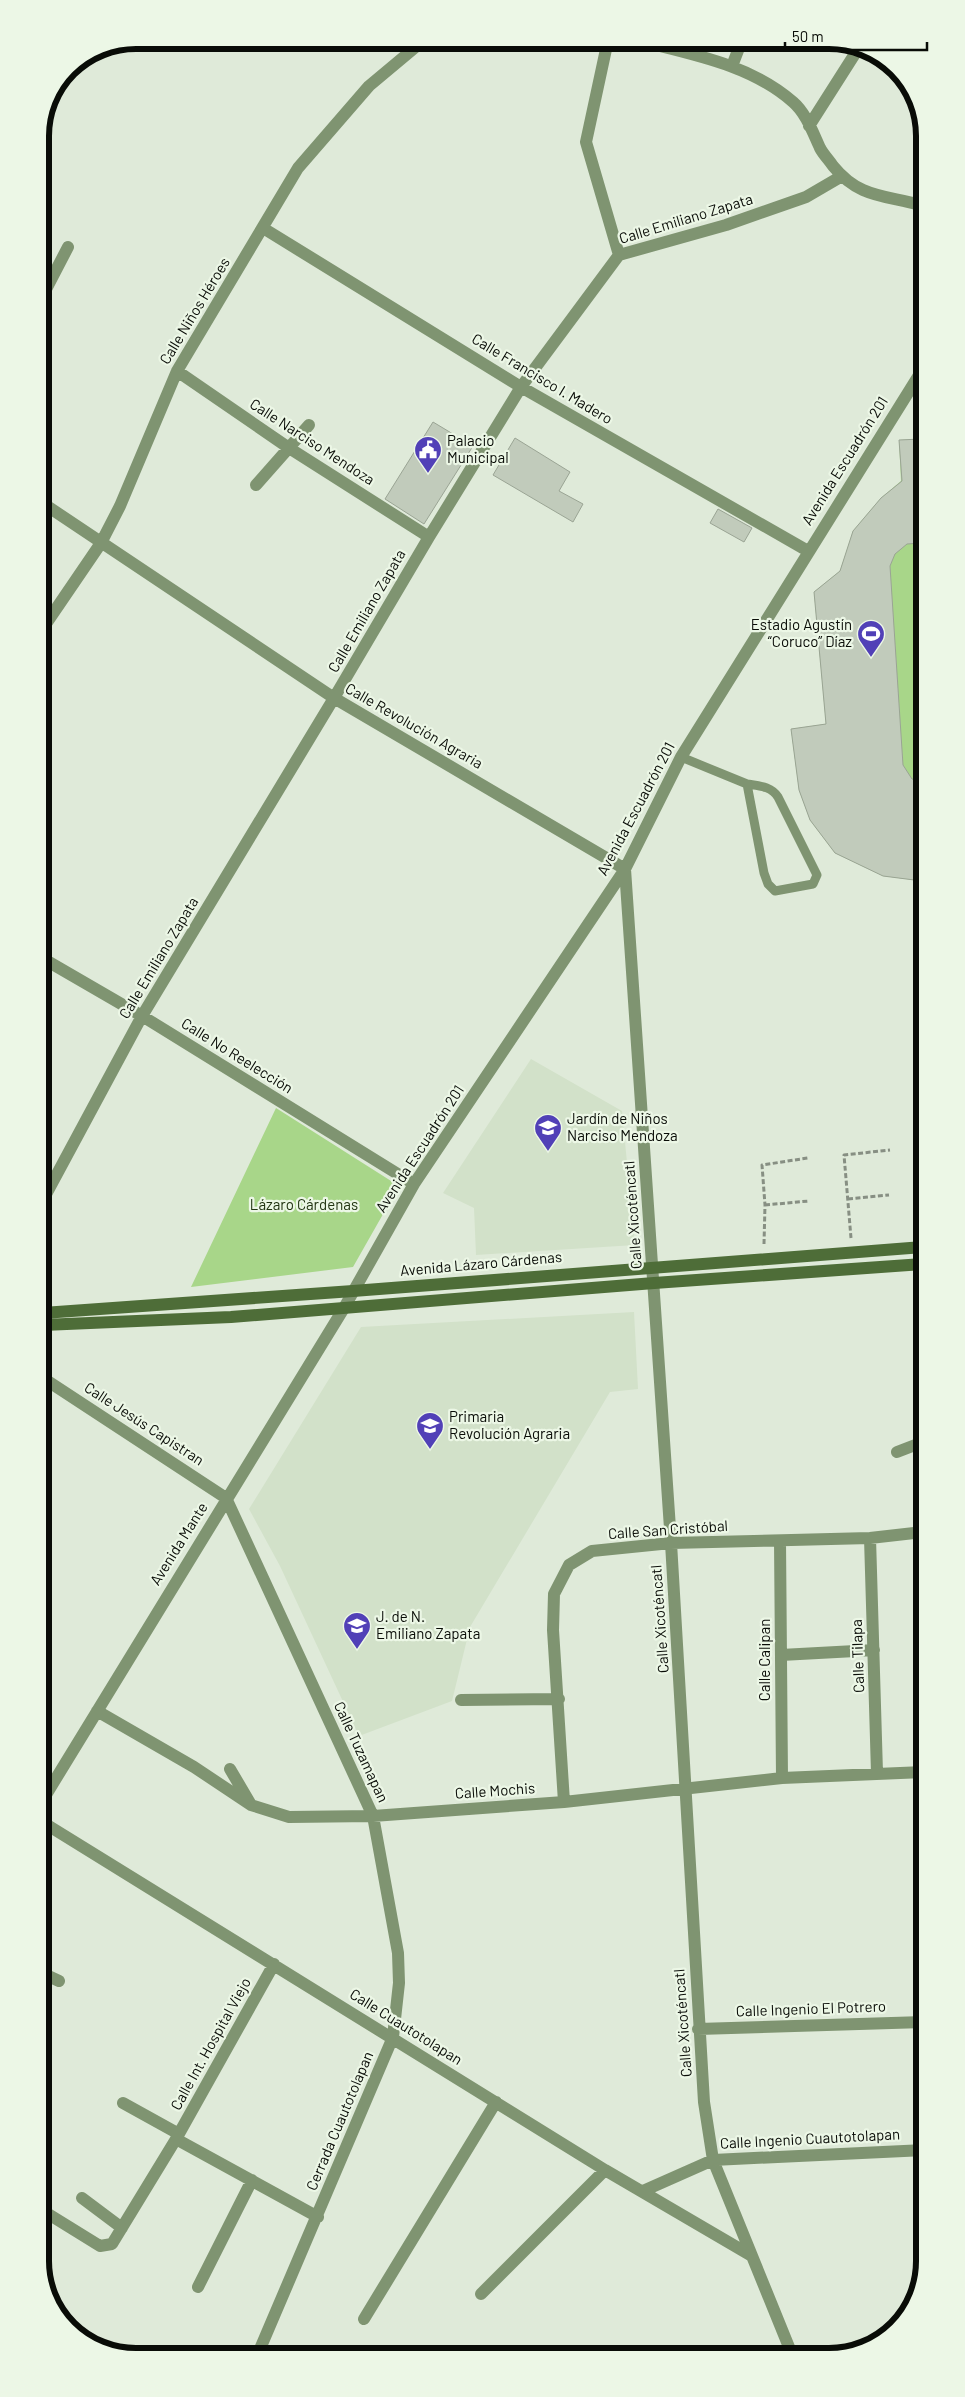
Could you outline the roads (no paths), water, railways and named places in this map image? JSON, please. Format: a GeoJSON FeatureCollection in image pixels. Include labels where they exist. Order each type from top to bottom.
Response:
{"type":"FeatureCollection","features":[{"type":"Feature","properties":{"kind":"main road","name":"Avenida Lázaro Cárdenas"},"geometry":{"type":"LineString","coordinates":[[49,1313],[352,1291],[916,1246]]}},
{"type":"Feature","properties":{"kind":"main road"},"geometry":{"type":"LineString","coordinates":[[49,1325],[231,1317],[654,1283],[916,1264]]}},
{"type":"Feature","properties":{"kind":"street","name":"Calle Niños Héroes"},"geometry":{"type":"LineString","coordinates":[[49,620],[101,543],[124,498],[177,371],[298,168],[369,86],[413,49]]}},
{"type":"Feature","properties":{"kind":"street"},"geometry":{"type":"LineString","coordinates":[[606,49],[586,142],[619,255]]}},
{"type":"Feature","properties":{"kind":"street"},"geometry":{"type":"LineString","coordinates":[[669,49],[732,66],[795,103],[821,151],[854,187],[885,198],[916,204]]}},
{"type":"Feature","properties":{"kind":"street"},"geometry":{"type":"LineString","coordinates":[[732,66],[739,49]]}},
{"type":"Feature","properties":{"kind":"street"},"geometry":{"type":"LineString","coordinates":[[809,126],[856,53]]}},
{"type":"Feature","properties":{"kind":"street","name":"Calle Emiliano Zapata"},"geometry":{"type":"LineString","coordinates":[[49,1187],[142,1016],[429,537],[521,387],[619,255],[726,225],[806,197],[842,176]]}},
{"type":"Feature","properties":{"kind":"street","name":"Calle Francisco I. Madero"},"geometry":{"type":"LineString","coordinates":[[263,228],[521,387],[808,551]]}},
{"type":"Feature","properties":{"kind":"street"},"geometry":{"type":"LineString","coordinates":[[49,284],[68,247]]}},
{"type":"Feature","properties":{"kind":"street","name":"Calle Narciso Mendoza"},"geometry":{"type":"LineString","coordinates":[[177,371],[289,448],[429,537]]}},
{"type":"Feature","properties":{"kind":"street","name":"Avenida Escuadrón 201"},"geometry":{"type":"LineString","coordinates":[[344,1308],[414,1184],[625,868],[681,757],[916,380]]}},
{"type":"Feature","properties":{"kind":"street"},"geometry":{"type":"LineString","coordinates":[[256,485],[309,425]]}},
{"type":"Feature","properties":{"kind":"street","name":"Calle Revolución Agraria"},"geometry":{"type":"LineString","coordinates":[[49,507],[334,698],[625,868]]}},
{"type":"Feature","properties":{"kind":"street","name":"Calle Xicoténcatl"},"geometry":{"type":"LineString","coordinates":[[625,868],[671,1543],[698,2029],[704,2102],[713,2160],[789,2348]]}},
{"type":"Feature","properties":{"kind":"street","name":"Calle No Reelección"},"geometry":{"type":"LineString","coordinates":[[49,962],[142,1016],[414,1184]]}},
{"type":"Feature","properties":{"kind":"street","name":"Avenida Mante"},"geometry":{"type":"LineString","coordinates":[[49,1790],[344,1308]]}},
{"type":"Feature","properties":{"kind":"street","name":"Calle Jesús Capistran"},"geometry":{"type":"LineString","coordinates":[[49,1382],[226,1498]]}},
{"type":"Feature","properties":{"kind":"street"},"geometry":{"type":"LineString","coordinates":[[897,1452],[916,1445]]}},
{"type":"Feature","properties":{"kind":"street","name":"Calle Tuzamapan"},"geometry":{"type":"LineString","coordinates":[[226,1498],[373,1816],[398,1953],[399,1983],[392,2037]]}},
{"type":"Feature","properties":{"kind":"street","name":"Calle San Cristóbal"},"geometry":{"type":"LineString","coordinates":[[564,1802],[559,1699],[552,1630],[554,1594],[569,1565],[592,1551],[671,1543],[870,1538],[916,1533]]}},
{"type":"Feature","properties":{"kind":"street","name":"Calle Tilapa"},"geometry":{"type":"LineString","coordinates":[[870,1538],[878,1773]]}},
{"type":"Feature","properties":{"kind":"street","name":"Calle Calipan"},"geometry":{"type":"LineString","coordinates":[[780,1541],[782,1778]]}},
{"type":"Feature","properties":{"kind":"street"},"geometry":{"type":"LineString","coordinates":[[781,1654],[874,1650]]}},
{"type":"Feature","properties":{"kind":"street"},"geometry":{"type":"LineString","coordinates":[[461,1700],[559,1699]]}},
{"type":"Feature","properties":{"kind":"street","name":"Calle Mochis"},"geometry":{"type":"LineString","coordinates":[[97,1711],[194,1767],[251,1805],[289,1817],[373,1816],[564,1802],[686,1787],[782,1778],[916,1772]]}},
{"type":"Feature","properties":{"kind":"street"},"geometry":{"type":"LineString","coordinates":[[230,1768],[251,1805]]}},
{"type":"Feature","properties":{"kind":"street","name":"Calle Cuautotolapan"},"geometry":{"type":"LineString","coordinates":[[49,1826],[604,2170],[752,2256]]}},
{"type":"Feature","properties":{"kind":"street","name":"Calle Int. Hospital Viejo"},"geometry":{"type":"LineString","coordinates":[[49,2214],[100,2246],[112,2244],[178,2136],[274,1964]]}},
{"type":"Feature","properties":{"kind":"street"},"geometry":{"type":"LineString","coordinates":[[49,1976],[59,1981]]}},
{"type":"Feature","properties":{"kind":"street","name":"Calle Ingenio El Potrero"},"geometry":{"type":"LineString","coordinates":[[698,2029],[916,2022]]}},
{"type":"Feature","properties":{"kind":"street","name":"Cerrada Cuautotolapan"},"geometry":{"type":"LineString","coordinates":[[261,2348],[318,2217],[392,2037]]}},
{"type":"Feature","properties":{"kind":"street"},"geometry":{"type":"LineString","coordinates":[[364,2319],[496,2102]]}},
{"type":"Feature","properties":{"kind":"street"},"geometry":{"type":"LineString","coordinates":[[123,2103],[318,2217]]}},
{"type":"Feature","properties":{"kind":"street","name":"Calle Ingenio Cuautotolapan"},"geometry":{"type":"LineString","coordinates":[[643,2191],[713,2160],[916,2150]]}},
{"type":"Feature","properties":{"kind":"street"},"geometry":{"type":"LineString","coordinates":[[481,2294],[604,2170]]}},
{"type":"Feature","properties":{"kind":"street"},"geometry":{"type":"LineString","coordinates":[[198,2286],[252,2180]]}},
{"type":"Feature","properties":{"kind":"street"},"geometry":{"type":"LineString","coordinates":[[82,2198],[122,2228]]}},
{"type":"Feature","properties":{"kind":"lane"},"geometry":{"type":"LineString","coordinates":[[681,757],[747,784],[767,787],[774,791],[817,874],[813,884],[775,891],[768,884],[747,784]]}},
{"type":"Feature","properties":{"kind":"place","name":"Palacio Municipal"},"geometry":{"type":"Point","coordinates":[428,474]}},
{"type":"Feature","properties":{"kind":"place","name":"Estadio Agustín “Coruco” Díaz"},"geometry":{"type":"Point","coordinates":[871,658]}},
{"type":"Feature","properties":{"kind":"place","name":"Jardín de Niños Narciso Mendoza"},"geometry":{"type":"Point","coordinates":[548,1152]}},
{"type":"Feature","properties":{"kind":"place","name":"Primaria Revolución Agraria"},"geometry":{"type":"Point","coordinates":[430,1450]}},
{"type":"Feature","properties":{"kind":"place","name":"J. de N. Emiliano Zapata"},"geometry":{"type":"Point","coordinates":[357,1650]}},
{"type":"Feature","properties":{"kind":"park label","name":"Lázaro Cárdenas"},"geometry":{"type":"Point","coordinates":[304,1205]}}]}
